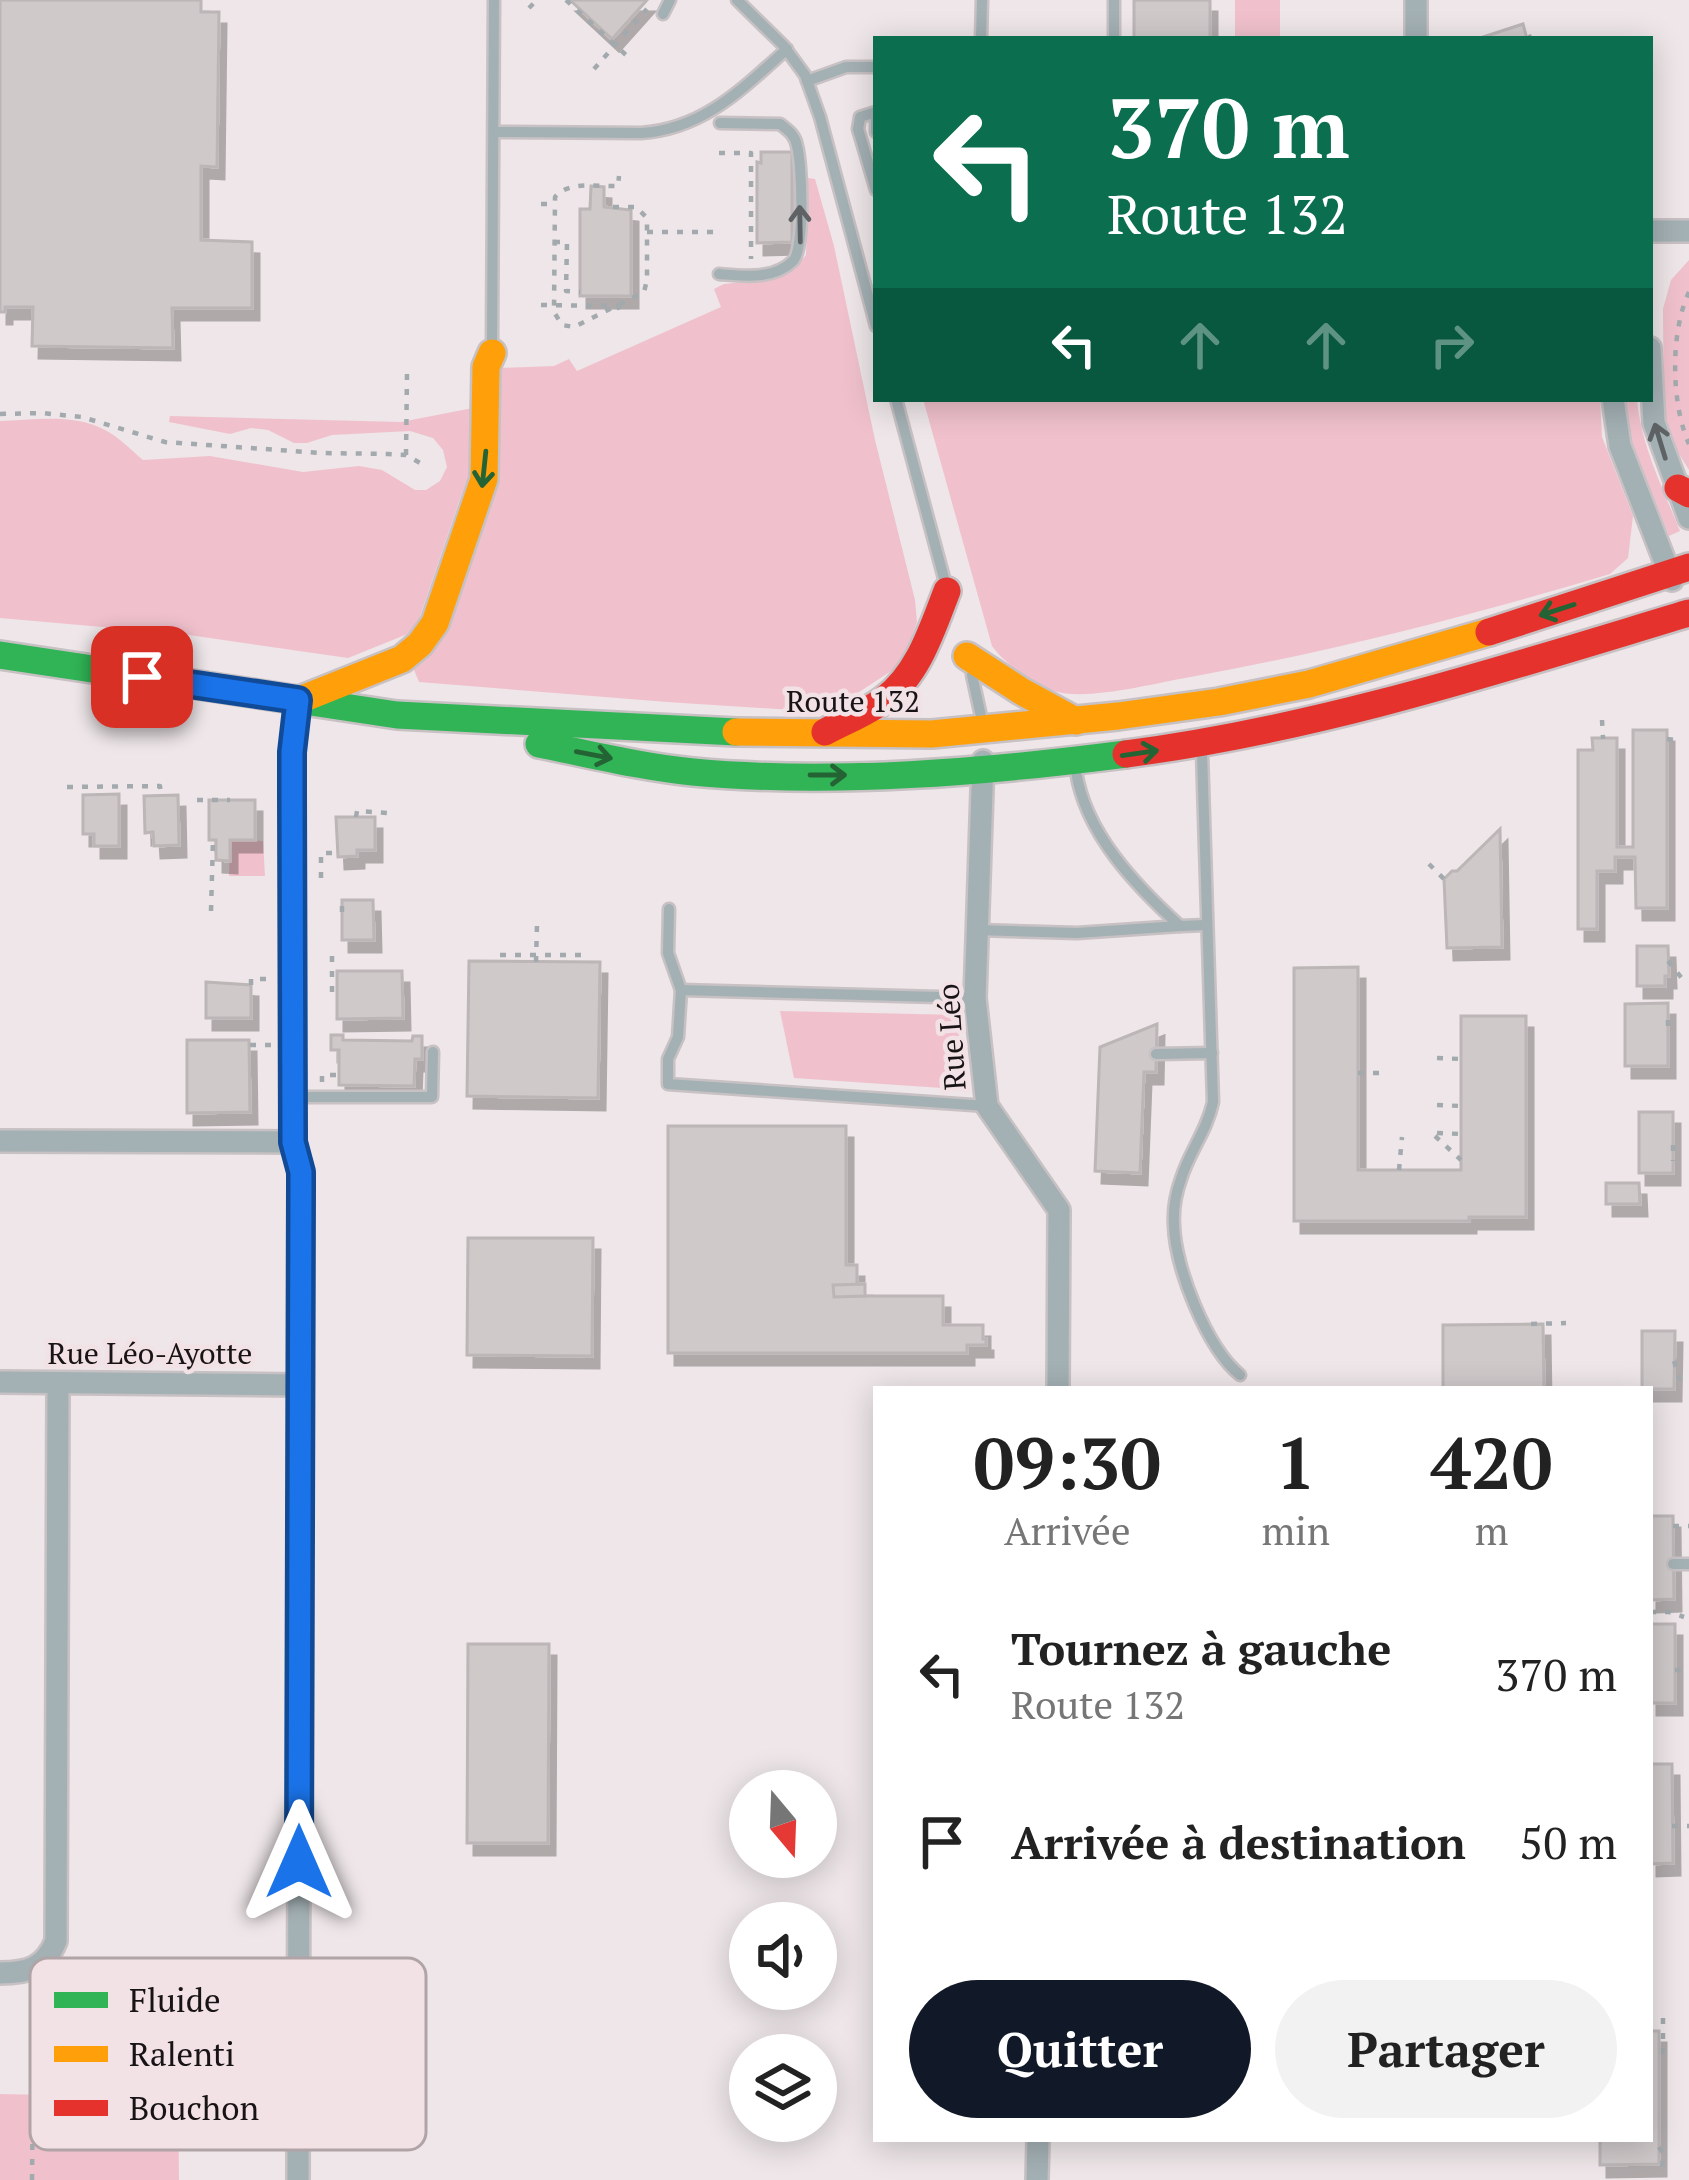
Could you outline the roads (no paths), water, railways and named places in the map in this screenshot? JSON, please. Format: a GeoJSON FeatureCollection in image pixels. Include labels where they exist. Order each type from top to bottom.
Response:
{"type":"FeatureCollection","features":[{"type":"Feature","properties":{"kind":"highway"},"geometry":{"type":"LineString","coordinates":[[298,700],[402,659],[435,623],[484,479],[487,367],[492,353]]}},
{"type":"Feature","properties":{"kind":"highway","name":"Route 132"},"geometry":{"type":"LineString","coordinates":[[0,656],[397,715],[818,735],[983,730],[1219,702],[1339,676],[1678,570]]}},
{"type":"Feature","properties":{"kind":"highway"},"geometry":{"type":"LineString","coordinates":[[818,735],[874,706],[905,681],[950,602]]}},
{"type":"Feature","properties":{"kind":"highway"},"geometry":{"type":"LineString","coordinates":[[397,715],[664,769],[836,776],[982,770],[1201,744],[1337,716],[1529,662],[1689,609]]}},
{"type":"Feature","properties":{"kind":"highway"},"geometry":{"type":"LineString","coordinates":[[964,645],[1021,691],[1076,721]]}},
{"type":"Feature","properties":{"kind":"street"},"geometry":{"type":"LineString","coordinates":[[1416,0],[1416,36]]}},
{"type":"Feature","properties":{"kind":"street"},"geometry":{"type":"LineString","coordinates":[[1653,231],[1689,231]]}},
{"type":"Feature","properties":{"kind":"street"},"geometry":{"type":"LineString","coordinates":[[1613,402],[1620,446],[1678,570],[1689,609]]}},
{"type":"Feature","properties":{"kind":"street"},"geometry":{"type":"LineString","coordinates":[[1653,402],[1654,423],[1683,491],[1689,518]]}},
{"type":"Feature","properties":{"kind":"street"},"geometry":{"type":"LineString","coordinates":[[298,700],[292,752],[293,1142],[301,1172],[299,1958]]}},
{"type":"Feature","properties":{"kind":"street","name":"Rue Léo"},"geometry":{"type":"LineString","coordinates":[[983,730],[975,998],[987,1106],[1059,1210],[1058,1386]]}},
{"type":"Feature","properties":{"kind":"street"},"geometry":{"type":"LineString","coordinates":[[0,1141],[293,1142]]}},
{"type":"Feature","properties":{"kind":"street","name":"Rue Léo-Ayotte"},"geometry":{"type":"LineString","coordinates":[[0,1382],[300,1384]]}},
{"type":"Feature","properties":{"kind":"street"},"geometry":{"type":"LineString","coordinates":[[47,1958],[57,1930],[58,1383]]}},
{"type":"Feature","properties":{"kind":"street"},"geometry":{"type":"LineString","coordinates":[[0,1973],[30,1970]]}},
{"type":"Feature","properties":{"kind":"street"},"geometry":{"type":"LineString","coordinates":[[1037,2180],[1038,2142]]}},
{"type":"Feature","properties":{"kind":"street"},"geometry":{"type":"LineString","coordinates":[[298,2150],[298,2180]]}},
{"type":"Feature","properties":{"kind":"lane"},"geometry":{"type":"LineString","coordinates":[[492,353],[494,0]]}},
{"type":"Feature","properties":{"kind":"lane"},"geometry":{"type":"LineString","coordinates":[[663,14],[670,0]]}},
{"type":"Feature","properties":{"kind":"lane"},"geometry":{"type":"LineString","coordinates":[[737,0],[787,50],[807,81],[873,315]]}},
{"type":"Feature","properties":{"kind":"lane"},"geometry":{"type":"LineString","coordinates":[[981,36],[982,0]]}},
{"type":"Feature","properties":{"kind":"lane"},"geometry":{"type":"LineString","coordinates":[[1114,0],[1114,36]]}},
{"type":"Feature","properties":{"kind":"lane"},"geometry":{"type":"LineString","coordinates":[[494,132],[658,130],[720,107],[787,50]]}},
{"type":"Feature","properties":{"kind":"lane"},"geometry":{"type":"LineString","coordinates":[[807,81],[846,67],[873,67]]}},
{"type":"Feature","properties":{"kind":"lane"},"geometry":{"type":"LineString","coordinates":[[873,113],[866,113],[858,123],[873,179]]}},
{"type":"Feature","properties":{"kind":"lane"},"geometry":{"type":"LineString","coordinates":[[719,274],[743,277],[779,270],[800,247],[799,157],[794,136],[780,124],[720,122]]}},
{"type":"Feature","properties":{"kind":"lane"},"geometry":{"type":"LineString","coordinates":[[897,402],[950,602]]}},
{"type":"Feature","properties":{"kind":"lane"},"geometry":{"type":"LineString","coordinates":[[964,645],[983,730]]}},
{"type":"Feature","properties":{"kind":"lane"},"geometry":{"type":"LineString","coordinates":[[1201,744],[1213,1102],[1181,1179],[1174,1228],[1179,1259],[1198,1310],[1228,1365],[1240,1375]]}},
{"type":"Feature","properties":{"kind":"lane"},"geometry":{"type":"LineString","coordinates":[[1075,762],[1084,800],[1102,837],[1144,892],[1180,926]]}},
{"type":"Feature","properties":{"kind":"lane"},"geometry":{"type":"LineString","coordinates":[[669,910],[668,953],[681,990],[668,1084],[987,1106]]}},
{"type":"Feature","properties":{"kind":"lane"},"geometry":{"type":"LineString","coordinates":[[977,930],[1077,933],[1206,925]]}},
{"type":"Feature","properties":{"kind":"lane"},"geometry":{"type":"LineString","coordinates":[[681,990],[975,998]]}},
{"type":"Feature","properties":{"kind":"lane"},"geometry":{"type":"LineString","coordinates":[[293,1096],[432,1097],[433,1052]]}},
{"type":"Feature","properties":{"kind":"lane"},"geometry":{"type":"LineString","coordinates":[[1156,1054],[1212,1053]]}},
{"type":"Feature","properties":{"kind":"lane"},"geometry":{"type":"LineString","coordinates":[[1673,1564],[1689,1564]]}}]}
